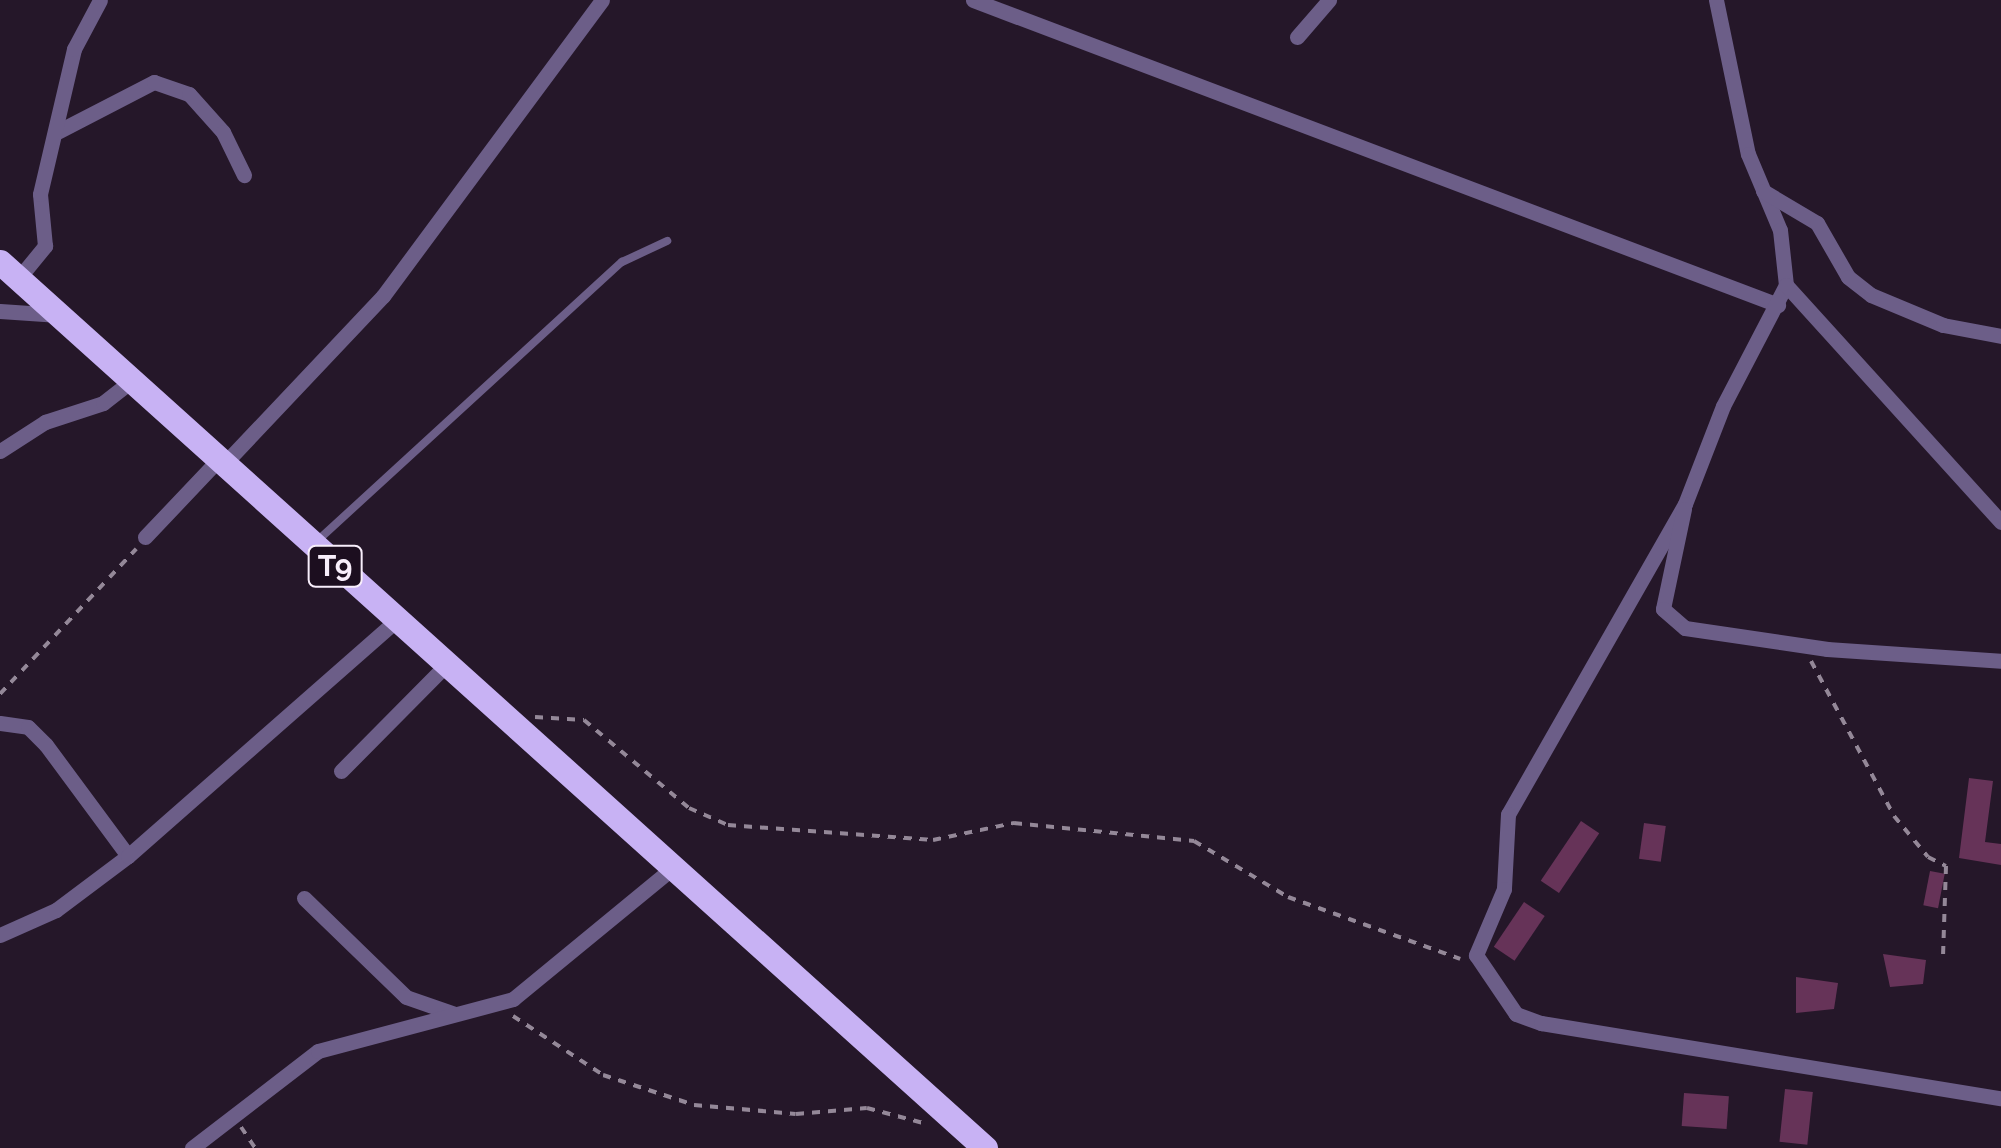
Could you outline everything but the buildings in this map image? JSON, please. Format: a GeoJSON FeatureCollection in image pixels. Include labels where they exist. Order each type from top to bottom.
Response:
{"type":"FeatureCollection","features":[{"type":"Feature","properties":{"kind":"highway","name":"T9"},"geometry":{"type":"LineString","coordinates":[[9,270],[222,460],[506,726],[985,1148]]}},
{"type":"Feature","properties":{"kind":"street"},"geometry":{"type":"LineString","coordinates":[[9,270],[45,246],[40,194],[59,131],[74,49],[100,0]]}},
{"type":"Feature","properties":{"kind":"street"},"geometry":{"type":"LineString","coordinates":[[145,537],[383,296],[602,0]]}},
{"type":"Feature","properties":{"kind":"street"},"geometry":{"type":"LineString","coordinates":[[973,0],[1089,50],[1778,305]]}},
{"type":"Feature","properties":{"kind":"street"},"geometry":{"type":"LineString","coordinates":[[1297,37],[1329,0]]}},
{"type":"Feature","properties":{"kind":"street"},"geometry":{"type":"LineString","coordinates":[[1716,0],[1762,191],[1780,230],[1786,285],[1723,406],[1685,504],[1664,589],[1670,618],[1685,628],[1807,647],[2001,661]]}},
{"type":"Feature","properties":{"kind":"street"},"geometry":{"type":"LineString","coordinates":[[59,131],[137,84],[164,84],[206,112],[244,175]]}},
{"type":"Feature","properties":{"kind":"street"},"geometry":{"type":"LineString","coordinates":[[1762,191],[1817,223],[1848,277],[1871,296],[1943,325],[2001,336]]}},
{"type":"Feature","properties":{"kind":"street"},"geometry":{"type":"LineString","coordinates":[[1786,285],[2001,522]]}},
{"type":"Feature","properties":{"kind":"street"},"geometry":{"type":"LineString","coordinates":[[0,311],[59,315]]}},
{"type":"Feature","properties":{"kind":"street"},"geometry":{"type":"LineString","coordinates":[[0,451],[45,422],[103,403],[132,380]]}},
{"type":"Feature","properties":{"kind":"street"},"geometry":{"type":"LineString","coordinates":[[1685,504],[1508,814],[1507,876],[1476,946],[1481,968],[1516,1014],[1541,1024],[2001,1098]]}},
{"type":"Feature","properties":{"kind":"street"},"geometry":{"type":"LineString","coordinates":[[0,936],[56,910],[128,856],[394,622]]}},
{"type":"Feature","properties":{"kind":"street"},"geometry":{"type":"LineString","coordinates":[[341,771],[444,668]]}},
{"type":"Feature","properties":{"kind":"street"},"geometry":{"type":"LineString","coordinates":[[0,723],[28,727],[46,745],[128,856]]}},
{"type":"Feature","properties":{"kind":"street"},"geometry":{"type":"LineString","coordinates":[[192,1148],[238,1118],[318,1051],[497,1004],[539,980],[671,868]]}},
{"type":"Feature","properties":{"kind":"street"},"geometry":{"type":"LineString","coordinates":[[304,898],[406,998],[459,1015]]}},
{"type":"Feature","properties":{"kind":"lane"},"geometry":{"type":"LineString","coordinates":[[312,545],[622,262],[667,241]]}},
{"type":"Feature","properties":{"kind":"path"},"geometry":{"type":"LineString","coordinates":[[0,694],[145,537]]}},
{"type":"Feature","properties":{"kind":"path"},"geometry":{"type":"LineString","coordinates":[[1807,647],[1821,692],[1894,816],[1928,857],[1946,866],[1943,958]]}},
{"type":"Feature","properties":{"kind":"path"},"geometry":{"type":"LineString","coordinates":[[506,726],[573,716],[689,808],[765,832],[932,840],[1014,823],[1194,840],[1288,897],[1481,968]]}},
{"type":"Feature","properties":{"kind":"path"},"geometry":{"type":"LineString","coordinates":[[497,1004],[570,1058],[676,1100],[796,1114],[867,1108],[965,1130]]}},
{"type":"Feature","properties":{"kind":"path"},"geometry":{"type":"LineString","coordinates":[[238,1118],[256,1148]]}}]}
